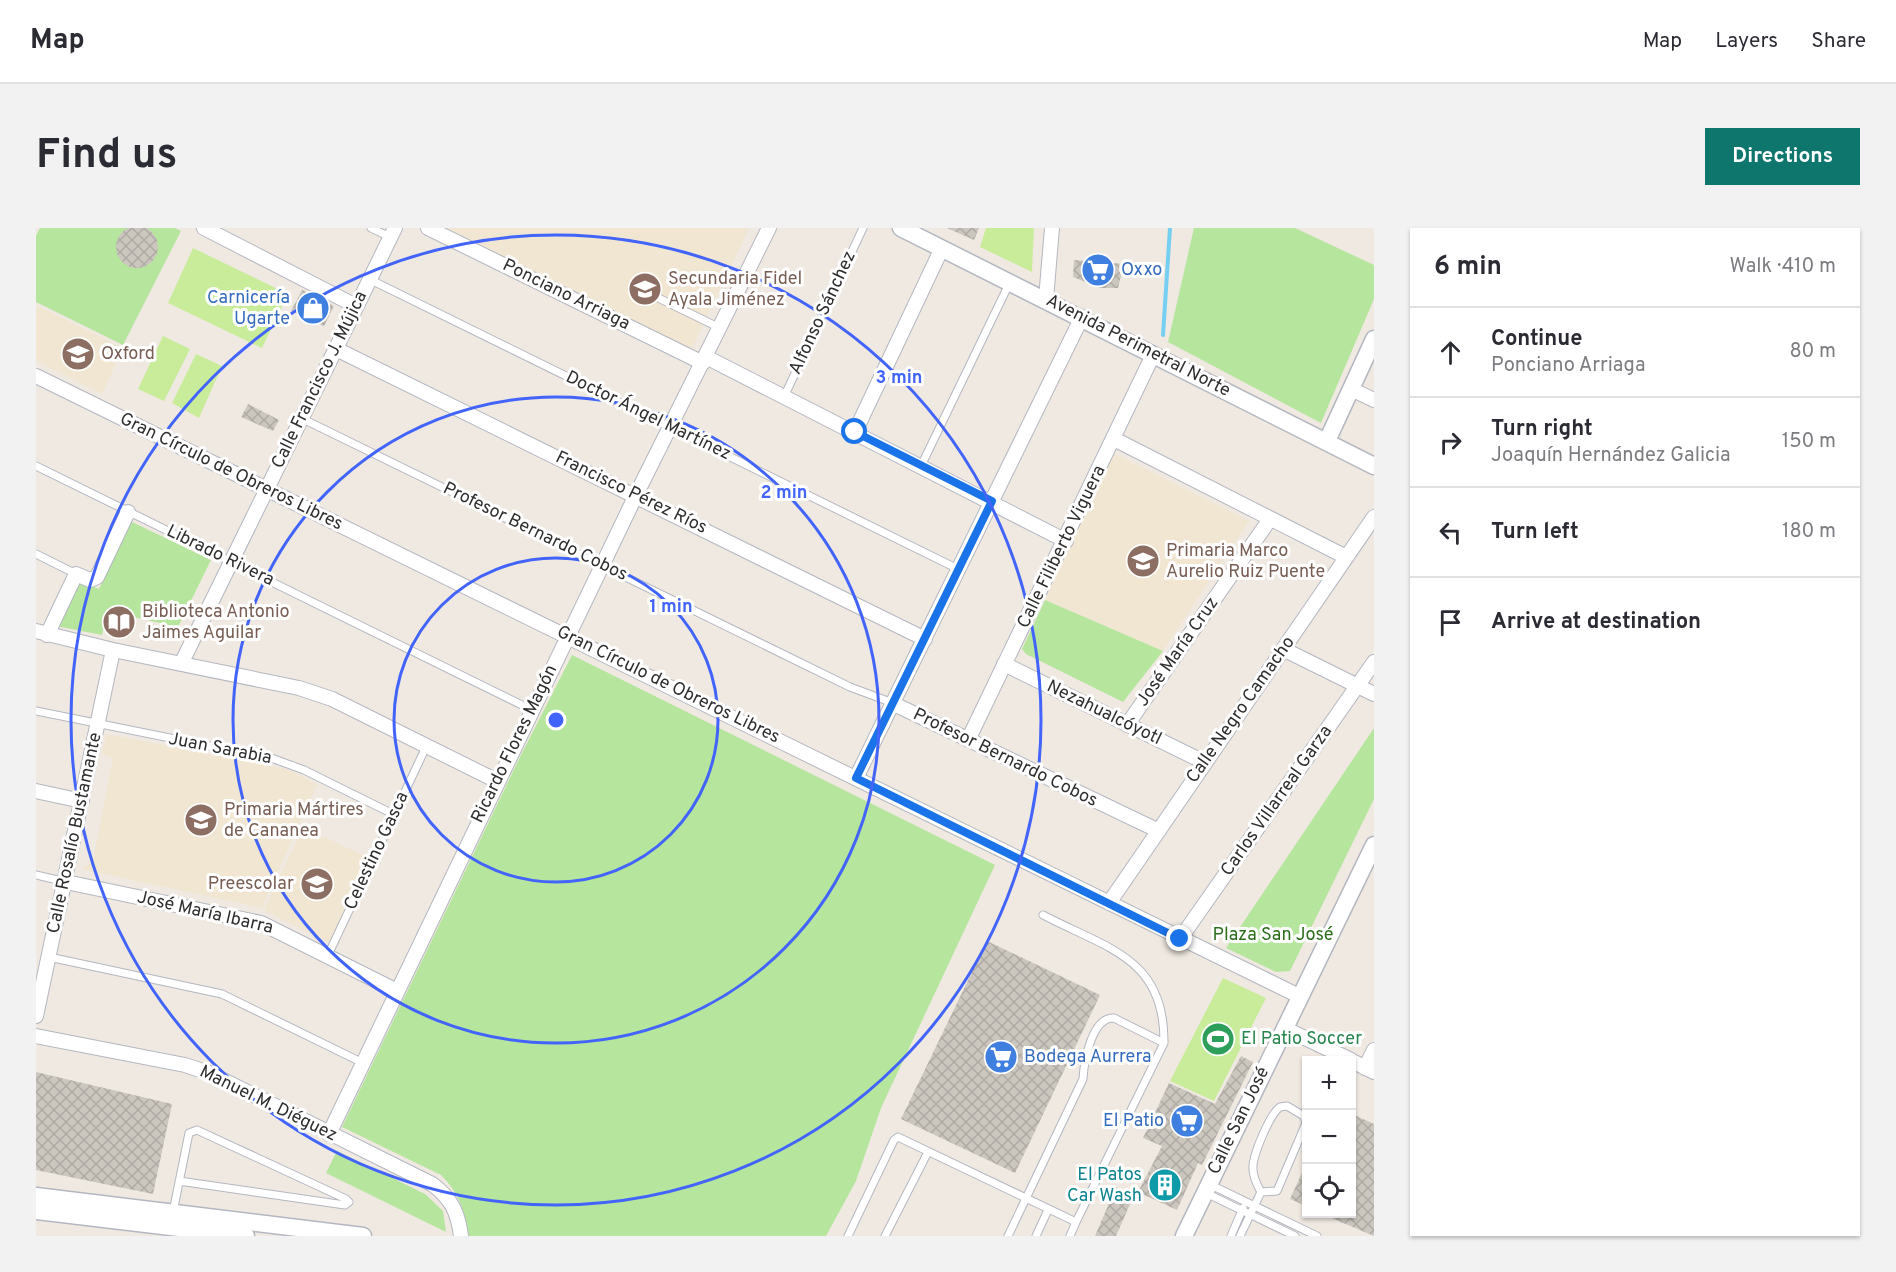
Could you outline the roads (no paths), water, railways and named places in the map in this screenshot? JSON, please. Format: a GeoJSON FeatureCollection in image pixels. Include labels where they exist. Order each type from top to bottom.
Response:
{"type":"FeatureCollection","features":[{"type":"Feature","properties":{"kind":"street"},"geometry":{"type":"LineString","coordinates":[[204,228],[356,306]]}},
{"type":"Feature","properties":{"kind":"street","name":"Ponciano Arriaga"},"geometry":{"type":"LineString","coordinates":[[428,228],[784,397],[992,501],[1066,541]]}},
{"type":"Feature","properties":{"kind":"street","name":"Ricardo Flores Magón"},"geometry":{"type":"LineString","coordinates":[[329,1134],[602,564],[769,228]]}},
{"type":"Feature","properties":{"kind":"street","name":"Avenida Perimetral Norte"},"geometry":{"type":"LineString","coordinates":[[901,228],[1082,317],[1374,466]]}},
{"type":"Feature","properties":{"kind":"street"},"geometry":{"type":"LineString","coordinates":[[1046,299],[1052,228]]}},
{"type":"Feature","properties":{"kind":"street","name":"Calle Francisco J. Mújica"},"geometry":{"type":"LineString","coordinates":[[182,662],[392,233]]}},
{"type":"Feature","properties":{"kind":"street"},"geometry":{"type":"LineString","coordinates":[[855,432],[942,248]]}},
{"type":"Feature","properties":{"kind":"street"},"geometry":{"type":"LineString","coordinates":[[856,778],[1082,317]]}},
{"type":"Feature","properties":{"kind":"street"},"geometry":{"type":"LineString","coordinates":[[1327,441],[1374,339]]}},
{"type":"Feature","properties":{"kind":"street","name":"Francisco Pérez Ríos"},"geometry":{"type":"LineString","coordinates":[[336,349],[925,639]]}},
{"type":"Feature","properties":{"kind":"street","name":"Calle Filiberto Viguera"},"geometry":{"type":"LineString","coordinates":[[969,738],[1066,541],[1153,355]]}},
{"type":"Feature","properties":{"kind":"street","name":"Gran Círculo de Obreros Libres"},"geometry":{"type":"LineString","coordinates":[[36,376],[266,490],[568,635],[1299,996]]}},
{"type":"Feature","properties":{"kind":"street"},"geometry":{"type":"LineString","coordinates":[[1351,389],[1374,400]]}},
{"type":"Feature","properties":{"kind":"street"},"geometry":{"type":"LineString","coordinates":[[1114,439],[1346,557]]}},
{"type":"Feature","properties":{"kind":"street"},"geometry":{"type":"LineString","coordinates":[[128,512],[97,577],[90,580],[76,574],[42,633],[113,650],[182,662],[300,688],[332,699],[497,781]]}},
{"type":"Feature","properties":{"kind":"street","name":"Calle Negro Camacho"},"geometry":{"type":"LineString","coordinates":[[1109,903],[1374,517]]}},
{"type":"Feature","properties":{"kind":"street","name":"José María Cruz"},"geometry":{"type":"LineString","coordinates":[[1127,725],[1270,519]]}},
{"type":"Feature","properties":{"kind":"street"},"geometry":{"type":"LineString","coordinates":[[1283,649],[1374,694]]}},
{"type":"Feature","properties":{"kind":"street","name":"Calle Rosalío Bustamante"},"geometry":{"type":"LineString","coordinates":[[36,1016],[42,956],[66,882],[113,650]]}},
{"type":"Feature","properties":{"kind":"street","name":"Carlos Villarreal Garza"},"geometry":{"type":"LineString","coordinates":[[1180,939],[1374,662]]}},
{"type":"Feature","properties":{"kind":"street","name":"Nezahualcóyotl"},"geometry":{"type":"LineString","coordinates":[[1004,663],[1204,762]]}},
{"type":"Feature","properties":{"kind":"street","name":"Profesor Bernardo Cobos"},"geometry":{"type":"LineString","coordinates":[[894,704],[1159,831]]}},
{"type":"Feature","properties":{"kind":"street"},"geometry":{"type":"LineString","coordinates":[[36,791],[82,801]]}},
{"type":"Feature","properties":{"kind":"street","name":"Calle San José"},"geometry":{"type":"LineString","coordinates":[[1184,1236],[1374,845]]}},
{"type":"Feature","properties":{"kind":"street","name":"José María Ibarra"},"geometry":{"type":"LineString","coordinates":[[66,882],[261,922],[397,991]]}},
{"type":"Feature","properties":{"kind":"street"},"geometry":{"type":"LineString","coordinates":[[1284,1028],[1341,1056]]}},
{"type":"Feature","properties":{"kind":"street","name":"Manuel M. Diéguez"},"geometry":{"type":"LineString","coordinates":[[36,1036],[185,1065],[209,1073],[394,1164],[441,1191],[455,1209],[461,1236]]}},
{"type":"Feature","properties":{"kind":"street"},"geometry":{"type":"LineString","coordinates":[[1356,1063],[1370,1070],[1374,1050]]}},
{"type":"Feature","properties":{"kind":"street"},"geometry":{"type":"LineString","coordinates":[[36,1196],[172,1220],[246,1236]]}},
{"type":"Feature","properties":{"kind":"street"},"geometry":{"type":"LineString","coordinates":[[36,1211],[363,1236]]}},
{"type":"Feature","properties":{"kind":"lane"},"geometry":{"type":"LineString","coordinates":[[371,228],[392,233]]}},
{"type":"Feature","properties":{"kind":"lane","name":"Alfonso Sánchez"},"geometry":{"type":"LineString","coordinates":[[784,397],[863,228]]}},
{"type":"Feature","properties":{"kind":"lane","name":"Doctor Ángel Martínez"},"geometry":{"type":"LineString","coordinates":[[369,279],[670,428],[810,494],[958,569]]}},
{"type":"Feature","properties":{"kind":"lane"},"geometry":{"type":"LineString","coordinates":[[921,466],[1011,282]]}},
{"type":"Feature","properties":{"kind":"lane"},"geometry":{"type":"LineString","coordinates":[[646,292],[720,328]]}},
{"type":"Feature","properties":{"kind":"lane","name":"Profesor Bernardo Cobos"},"geometry":{"type":"LineString","coordinates":[[301,418],[850,687],[894,704]]}},
{"type":"Feature","properties":{"kind":"lane","name":"Librado Rivera"},"geometry":{"type":"LineString","coordinates":[[36,466],[532,710]]}},
{"type":"Feature","properties":{"kind":"lane"},"geometry":{"type":"LineString","coordinates":[[36,554],[76,574]]}},
{"type":"Feature","properties":{"kind":"lane","name":"Juan Sarabia"},"geometry":{"type":"LineString","coordinates":[[36,711],[289,764],[395,815]]}},
{"type":"Feature","properties":{"kind":"lane","name":"Celestino Gasca"},"geometry":{"type":"LineString","coordinates":[[328,956],[426,747]]}},
{"type":"Feature","properties":{"kind":"lane","name":"José María Ibarra"},"geometry":{"type":"LineString","coordinates":[[36,875],[66,882]]}},
{"type":"Feature","properties":{"kind":"lane"},"geometry":{"type":"LineString","coordinates":[[1043,915],[1122,956],[1149,979],[1161,1008],[1164,1043],[1070,1236]]}},
{"type":"Feature","properties":{"kind":"lane"},"geometry":{"type":"LineString","coordinates":[[42,956],[213,991],[238,1000],[363,1063]]}},
{"type":"Feature","properties":{"kind":"lane"},"geometry":{"type":"LineString","coordinates":[[1008,1236],[1083,1079],[1085,1056],[1099,1024],[1107,1018],[1114,1018],[1164,1043]]}},
{"type":"Feature","properties":{"kind":"lane"},"geometry":{"type":"LineString","coordinates":[[1231,1236],[1242,1210],[1255,1200],[1277,1191],[1306,1123],[1304,1116],[1287,1106],[1280,1107],[1272,1115],[1255,1156],[1253,1167],[1255,1200],[1240,1236]]}},
{"type":"Feature","properties":{"kind":"lane"},"geometry":{"type":"LineString","coordinates":[[172,1220],[179,1181],[189,1133],[197,1130],[349,1202],[345,1205],[179,1181]]}},
{"type":"Feature","properties":{"kind":"lane"},"geometry":{"type":"LineString","coordinates":[[848,1236],[894,1140],[899,1137],[1076,1222]]}},
{"type":"Feature","properties":{"kind":"lane"},"geometry":{"type":"LineString","coordinates":[[885,1236],[928,1152]]}},
{"type":"Feature","properties":{"kind":"lane"},"geometry":{"type":"LineString","coordinates":[[1207,1189],[1255,1200],[1317,1236]]}},
{"type":"Feature","properties":{"kind":"lane"},"geometry":{"type":"LineString","coordinates":[[1207,1189],[1242,1210],[1295,1236]]}},
{"type":"Feature","properties":{"kind":"lane"},"geometry":{"type":"LineString","coordinates":[[1036,1236],[1048,1210]]}},
{"type":"Feature","properties":{"kind":"waterway"},"geometry":{"type":"LineString","coordinates":[[1163,335],[1170,228]]}},
{"type":"Feature","properties":{"kind":"place","name":"Oxxo"},"geometry":{"type":"Point","coordinates":[1098,270]}},
{"type":"Feature","properties":{"kind":"place","name":"Secundaria Fidel Ayala Jiménez"},"geometry":{"type":"Point","coordinates":[645,289]}},
{"type":"Feature","properties":{"kind":"place","name":"Carnicería Ugarte"},"geometry":{"type":"Point","coordinates":[313,308]}},
{"type":"Feature","properties":{"kind":"place","name":"Oxford"},"geometry":{"type":"Point","coordinates":[78,354]}},
{"type":"Feature","properties":{"kind":"place","name":"Primaria Marco Aurelio Ruiz Puente"},"geometry":{"type":"Point","coordinates":[1143,561]}},
{"type":"Feature","properties":{"kind":"place","name":"Biblioteca Antonio Jaimes Aguilar"},"geometry":{"type":"Point","coordinates":[119,622]}},
{"type":"Feature","properties":{"kind":"place","name":"Primaria Mártires de Cananea"},"geometry":{"type":"Point","coordinates":[201,820]}},
{"type":"Feature","properties":{"kind":"place","name":"Preescolar"},"geometry":{"type":"Point","coordinates":[317,884]}},
{"type":"Feature","properties":{"kind":"place","name":"El Patio Soccer"},"geometry":{"type":"Point","coordinates":[1218,1039]}},
{"type":"Feature","properties":{"kind":"place","name":"Bodega Aurrera"},"geometry":{"type":"Point","coordinates":[1001,1057]}},
{"type":"Feature","properties":{"kind":"place","name":"El Patio"},"geometry":{"type":"Point","coordinates":[1187,1121]}},
{"type":"Feature","properties":{"kind":"place","name":"El Patos Car Wash"},"geometry":{"type":"Point","coordinates":[1165,1185]}},
{"type":"Feature","properties":{"kind":"park label","name":"Plaza San José"},"geometry":{"type":"Point","coordinates":[1273,935]}}]}
